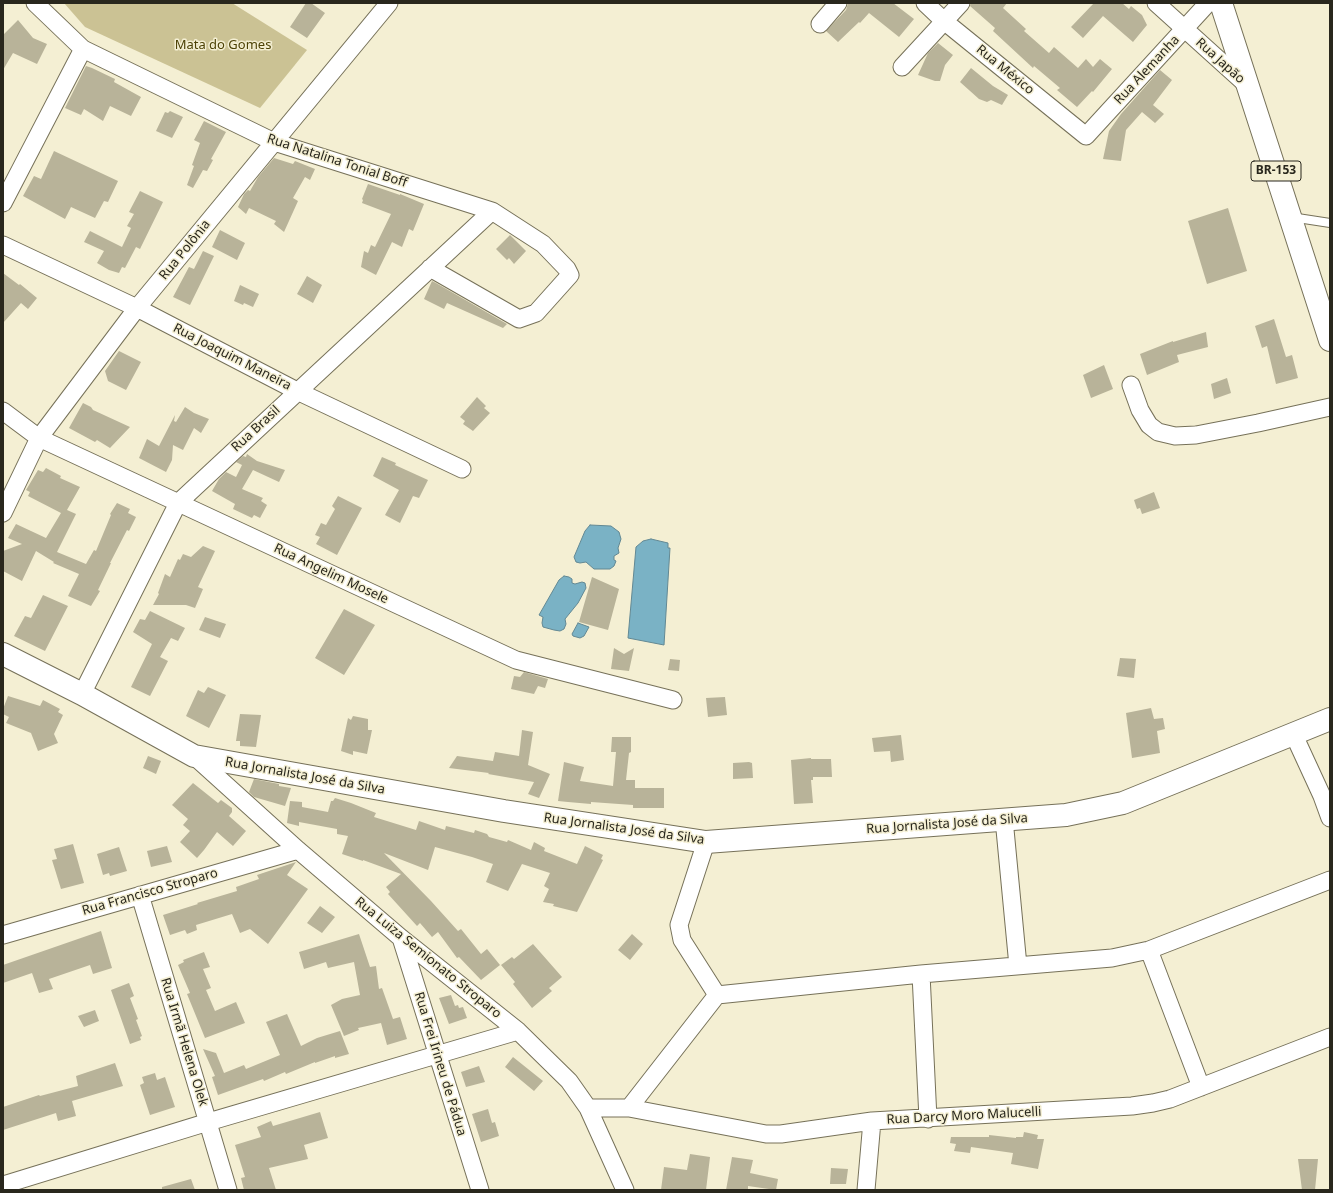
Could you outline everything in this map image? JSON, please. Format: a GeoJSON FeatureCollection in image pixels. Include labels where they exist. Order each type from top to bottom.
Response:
{"type":"FeatureCollection","features":[{"type":"Feature","properties":{"kind":"main road","name":"BR-153"},"geometry":{"type":"LineString","coordinates":[[1221,3],[1330,340]]}},
{"type":"Feature","properties":{"kind":"main road","name":"Rua Jornalista José da Silva"},"geometry":{"type":"LineString","coordinates":[[3,654],[82,694],[194,756],[504,811],[706,842],[1066,815],[1123,804],[1330,719]]}},
{"type":"Feature","properties":{"kind":"street","name":"Rua Natalina Tonial Boff"},"geometry":{"type":"LineString","coordinates":[[35,3],[83,49],[274,142],[492,211],[543,244],[568,269],[570,275],[536,314],[519,319],[430,268]]}},
{"type":"Feature","properties":{"kind":"street","name":"Rua Polônia"},"geometry":{"type":"LineString","coordinates":[[3,513],[39,438],[137,308],[390,3]]}},
{"type":"Feature","properties":{"kind":"street"},"geometry":{"type":"LineString","coordinates":[[820,24],[838,3]]}},
{"type":"Feature","properties":{"kind":"street","name":"Rua México"},"geometry":{"type":"LineString","coordinates":[[924,3],[944,21],[1086,136]]}},
{"type":"Feature","properties":{"kind":"street"},"geometry":{"type":"LineString","coordinates":[[902,67],[961,3]]}},
{"type":"Feature","properties":{"kind":"street","name":"Rua Japão"},"geometry":{"type":"LineString","coordinates":[[1156,3],[1249,86]]}},
{"type":"Feature","properties":{"kind":"street","name":"Rua Alemanha"},"geometry":{"type":"LineString","coordinates":[[1086,136],[1208,3]]}},
{"type":"Feature","properties":{"kind":"street"},"geometry":{"type":"LineString","coordinates":[[3,203],[83,49]]}},
{"type":"Feature","properties":{"kind":"street","name":"Rua Brasil"},"geometry":{"type":"LineString","coordinates":[[82,694],[178,503],[492,211]]}},
{"type":"Feature","properties":{"kind":"street","name":"Rua Joaquim Maneira"},"geometry":{"type":"LineString","coordinates":[[3,245],[137,308],[297,391],[462,468]]}},
{"type":"Feature","properties":{"kind":"street"},"geometry":{"type":"LineString","coordinates":[[1131,385],[1140,410],[1149,425],[1158,432],[1175,436],[1196,435],[1330,407]]}},
{"type":"Feature","properties":{"kind":"street","name":"Rua Angelim Mosele"},"geometry":{"type":"LineString","coordinates":[[3,411],[39,438],[516,660],[673,700]]}},
{"type":"Feature","properties":{"kind":"street"},"geometry":{"type":"LineString","coordinates":[[1293,733],[1322,796],[1330,818]]}},
{"type":"Feature","properties":{"kind":"street","name":"Rua Luiza Semionato Stroparo"},"geometry":{"type":"LineString","coordinates":[[194,756],[298,850],[401,938],[518,1031],[569,1080],[588,1108],[625,1190]]}},
{"type":"Feature","properties":{"kind":"street"},"geometry":{"type":"LineString","coordinates":[[1004,819],[1018,966]]}},
{"type":"Feature","properties":{"kind":"street"},"geometry":{"type":"LineString","coordinates":[[706,842],[679,925],[682,940],[717,995]]}},
{"type":"Feature","properties":{"kind":"street","name":"Rua Francisco Stroparo"},"geometry":{"type":"LineString","coordinates":[[3,935],[298,850]]}},
{"type":"Feature","properties":{"kind":"street"},"geometry":{"type":"LineString","coordinates":[[629,1108],[717,995],[921,974],[1112,958],[1149,950],[1330,880]]}},
{"type":"Feature","properties":{"kind":"street","name":"Rua Irmã Helena Olek"},"geometry":{"type":"LineString","coordinates":[[140,895],[228,1190]]}},
{"type":"Feature","properties":{"kind":"street","name":"Rua Frei Irineu de Pádua"},"geometry":{"type":"LineString","coordinates":[[401,938],[480,1190]]}},
{"type":"Feature","properties":{"kind":"street"},"geometry":{"type":"LineString","coordinates":[[1149,950],[1201,1087]]}},
{"type":"Feature","properties":{"kind":"street"},"geometry":{"type":"LineString","coordinates":[[921,974],[928,1118]]}},
{"type":"Feature","properties":{"kind":"street"},"geometry":{"type":"LineString","coordinates":[[3,1185],[208,1122],[518,1031]]}},
{"type":"Feature","properties":{"kind":"street","name":"Rua Darcy Moro Malucelli"},"geometry":{"type":"LineString","coordinates":[[588,1108],[629,1108],[766,1134],[781,1134],[872,1121],[1153,1103],[1170,1099],[1330,1037]]}},
{"type":"Feature","properties":{"kind":"street"},"geometry":{"type":"LineString","coordinates":[[866,1190],[872,1121]]}},
{"type":"Feature","properties":{"kind":"lane"},"geometry":{"type":"LineString","coordinates":[[1290,216],[1330,223]]}},
{"type":"Feature","properties":{"kind":"green space","name":"Mata do Gomes"},"geometry":{"type":"Polygon","coordinates":[[[64,3],[232,3],[307,50],[260,108],[85,27],[64,3]]]}},
{"type":"Feature","properties":{"kind":"water"},"geometry":{"type":"Polygon","coordinates":[[[590,525],[611,526],[619,532],[621,539],[618,548],[619,553],[614,556],[614,560],[616,561],[614,566],[610,569],[594,569],[586,562],[576,562],[574,557],[585,531],[590,525]]]}},
{"type":"Feature","properties":{"kind":"water"},"geometry":{"type":"Polygon","coordinates":[[[651,539],[668,543],[668,548],[670,548],[664,645],[628,638],[636,547],[643,541],[651,539]]]}},
{"type":"Feature","properties":{"kind":"water"},"geometry":{"type":"Polygon","coordinates":[[[564,576],[572,579],[572,583],[575,584],[582,582],[585,583],[586,588],[578,603],[565,619],[566,624],[564,629],[560,631],[543,627],[543,617],[539,615],[559,580],[564,576]]]}},
{"type":"Feature","properties":{"kind":"water"},"geometry":{"type":"Polygon","coordinates":[[[578,623],[589,627],[584,636],[580,638],[573,636],[572,634],[578,623]]]}},
{"type":"Feature","properties":{"kind":"building"},"geometry":{"type":"Polygon","coordinates":[[[306,3],[311,3],[325,13],[307,38],[290,27],[306,3]]]}},
{"type":"Feature","properties":{"kind":"building"},"geometry":{"type":"Polygon","coordinates":[[[848,3],[893,3],[914,19],[899,37],[869,13],[838,42],[826,31],[846,10],[848,3]]]}},
{"type":"Feature","properties":{"kind":"building"},"geometry":{"type":"Polygon","coordinates":[[[971,3],[1007,3],[1003,8],[1026,29],[1024,31],[1049,53],[1054,47],[1078,68],[1086,59],[1093,67],[1100,59],[1112,69],[1093,92],[1092,91],[1077,107],[1057,90],[1060,88],[1034,66],[1033,68],[993,31],[995,28],[970,6],[971,3]]]}},
{"type":"Feature","properties":{"kind":"building"},"geometry":{"type":"Polygon","coordinates":[[[1094,3],[1122,3],[1129,9],[1131,6],[1142,15],[1147,25],[1133,42],[1103,16],[1083,38],[1071,27],[1094,3]]]}},
{"type":"Feature","properties":{"kind":"building"},"geometry":{"type":"Polygon","coordinates":[[[18,20],[33,38],[47,44],[37,64],[13,53],[3,70],[3,35],[18,20]]]}},
{"type":"Feature","properties":{"kind":"building"},"geometry":{"type":"Polygon","coordinates":[[[938,43],[953,55],[945,65],[940,81],[935,81],[918,75],[928,53],[938,43]]]}},
{"type":"Feature","properties":{"kind":"building"},"geometry":{"type":"Polygon","coordinates":[[[86,66],[115,79],[114,82],[141,97],[131,116],[110,106],[103,121],[84,109],[81,115],[65,108],[86,66]]]}},
{"type":"Feature","properties":{"kind":"building"},"geometry":{"type":"Polygon","coordinates":[[[971,68],[993,86],[1008,95],[1002,105],[991,100],[987,102],[979,99],[960,82],[971,68]]]}},
{"type":"Feature","properties":{"kind":"building"},"geometry":{"type":"Polygon","coordinates":[[[1160,70],[1172,80],[1153,105],[1164,114],[1155,123],[1142,112],[1126,130],[1121,161],[1103,159],[1109,131],[1121,114],[1160,70]]]}},
{"type":"Feature","properties":{"kind":"building"},"geometry":{"type":"Polygon","coordinates":[[[170,111],[183,117],[172,138],[156,131],[165,112],[168,113],[170,111]]]}},
{"type":"Feature","properties":{"kind":"building"},"geometry":{"type":"Polygon","coordinates":[[[204,121],[226,132],[211,159],[213,160],[207,171],[203,170],[193,188],[187,185],[200,143],[194,140],[204,121]]]}},
{"type":"Feature","properties":{"kind":"building"},"geometry":{"type":"Polygon","coordinates":[[[54,151],[118,181],[108,202],[104,201],[95,218],[71,207],[65,219],[23,196],[34,176],[41,179],[54,151]]]}},
{"type":"Feature","properties":{"kind":"building"},"geometry":{"type":"Polygon","coordinates":[[[274,158],[293,164],[295,161],[315,169],[310,180],[305,177],[293,198],[298,201],[284,232],[274,224],[276,221],[249,208],[246,214],[238,207],[244,194],[248,190],[250,191],[258,177],[274,158]]]}},
{"type":"Feature","properties":{"kind":"building"},"geometry":{"type":"Polygon","coordinates":[[[368,184],[400,194],[424,204],[413,231],[409,229],[402,247],[392,242],[376,275],[361,267],[364,251],[368,253],[371,245],[375,247],[391,214],[362,203],[362,199],[368,184]]]}},
{"type":"Feature","properties":{"kind":"building"},"geometry":{"type":"Polygon","coordinates":[[[140,191],[163,202],[140,249],[136,247],[125,268],[122,267],[119,273],[109,270],[97,263],[104,251],[84,242],[90,231],[122,247],[131,228],[127,226],[134,214],[129,212],[140,191]]]}},
{"type":"Feature","properties":{"kind":"building"},"geometry":{"type":"Polygon","coordinates":[[[1228,208],[1247,271],[1207,284],[1188,221],[1228,208]]]}},
{"type":"Feature","properties":{"kind":"building"},"geometry":{"type":"Polygon","coordinates":[[[220,230],[245,243],[237,260],[212,247],[220,230]]]}},
{"type":"Feature","properties":{"kind":"building"},"geometry":{"type":"Polygon","coordinates":[[[510,235],[526,251],[514,264],[509,258],[507,260],[496,249],[510,235]]]}},
{"type":"Feature","properties":{"kind":"building"},"geometry":{"type":"Polygon","coordinates":[[[203,251],[214,256],[190,305],[173,297],[189,267],[194,269],[203,251]]]}},
{"type":"Feature","properties":{"kind":"building"},"geometry":{"type":"Polygon","coordinates":[[[3,273],[19,285],[20,284],[37,298],[28,309],[21,303],[3,323],[3,273]]]}},
{"type":"Feature","properties":{"kind":"building"},"geometry":{"type":"Polygon","coordinates":[[[307,276],[322,285],[313,303],[297,294],[307,276]]]}},
{"type":"Feature","properties":{"kind":"building"},"geometry":{"type":"Polygon","coordinates":[[[432,281],[507,324],[503,328],[447,303],[444,309],[424,299],[432,281]]]}},
{"type":"Feature","properties":{"kind":"building"},"geometry":{"type":"Polygon","coordinates":[[[240,285],[259,294],[253,307],[234,301],[240,285]]]}},
{"type":"Feature","properties":{"kind":"building"},"geometry":{"type":"Polygon","coordinates":[[[1274,319],[1286,357],[1292,355],[1298,378],[1276,384],[1267,346],[1262,348],[1255,326],[1274,319]]]}},
{"type":"Feature","properties":{"kind":"building"},"geometry":{"type":"Polygon","coordinates":[[[1206,332],[1208,347],[1177,355],[1179,362],[1147,375],[1140,354],[1173,341],[1206,332]]]}},
{"type":"Feature","properties":{"kind":"building"},"geometry":{"type":"Polygon","coordinates":[[[119,351],[141,362],[126,390],[108,381],[105,371],[119,351]]]}},
{"type":"Feature","properties":{"kind":"building"},"geometry":{"type":"Polygon","coordinates":[[[1104,365],[1113,389],[1091,398],[1083,375],[1104,365]]]}},
{"type":"Feature","properties":{"kind":"building"},"geometry":{"type":"Polygon","coordinates":[[[1227,378],[1231,393],[1214,399],[1211,384],[1227,378]]]}},
{"type":"Feature","properties":{"kind":"building"},"geometry":{"type":"Polygon","coordinates":[[[477,397],[486,406],[484,408],[490,413],[473,431],[463,424],[465,421],[460,417],[477,397]]]}},
{"type":"Feature","properties":{"kind":"building"},"geometry":{"type":"Polygon","coordinates":[[[83,403],[91,407],[93,410],[130,427],[110,448],[97,440],[95,442],[69,428],[83,403]]]}},
{"type":"Feature","properties":{"kind":"building"},"geometry":{"type":"Polygon","coordinates":[[[185,407],[194,413],[209,419],[201,433],[194,428],[183,450],[173,445],[172,460],[166,472],[139,458],[147,439],[159,446],[175,415],[174,421],[176,422],[185,407]]]}},
{"type":"Feature","properties":{"kind":"building"},"geometry":{"type":"Polygon","coordinates":[[[247,454],[257,461],[285,470],[279,482],[253,470],[242,489],[263,498],[261,501],[267,505],[260,518],[254,515],[252,518],[233,509],[235,504],[212,491],[219,479],[226,472],[236,477],[242,465],[236,462],[243,456],[246,457],[247,454]]]}},
{"type":"Feature","properties":{"kind":"building"},"geometry":{"type":"Polygon","coordinates":[[[382,457],[396,463],[395,465],[428,480],[419,498],[413,496],[400,523],[385,515],[399,490],[373,476],[382,457]]]}},
{"type":"Feature","properties":{"kind":"building"},"geometry":{"type":"Polygon","coordinates":[[[46,468],[61,476],[60,478],[80,487],[67,510],[76,514],[57,552],[86,564],[94,550],[96,551],[111,515],[110,514],[117,503],[130,509],[128,513],[136,517],[129,531],[127,530],[110,563],[98,590],[100,591],[91,606],[68,596],[79,574],[53,563],[54,562],[36,551],[22,581],[3,571],[3,551],[22,544],[8,538],[16,524],[46,538],[61,513],[28,496],[30,492],[26,490],[38,470],[43,472],[46,468]]]}},
{"type":"Feature","properties":{"kind":"building"},"geometry":{"type":"Polygon","coordinates":[[[1154,492],[1160,508],[1142,514],[1140,508],[1137,509],[1134,500],[1154,492]]]}},
{"type":"Feature","properties":{"kind":"building"},"geometry":{"type":"Polygon","coordinates":[[[338,496],[362,508],[337,555],[316,544],[320,537],[315,535],[321,523],[326,525],[335,509],[332,506],[338,496]]]}},
{"type":"Feature","properties":{"kind":"building"},"geometry":{"type":"Polygon","coordinates":[[[203,546],[215,551],[198,587],[203,589],[195,608],[186,605],[153,605],[159,594],[158,593],[165,574],[170,577],[178,559],[180,560],[183,554],[191,557],[203,546]]]}},
{"type":"Feature","properties":{"kind":"building"},"geometry":{"type":"Polygon","coordinates":[[[592,577],[619,589],[608,630],[579,622],[592,577]]]}},
{"type":"Feature","properties":{"kind":"building"},"geometry":{"type":"Polygon","coordinates":[[[43,595],[68,606],[45,651],[14,636],[25,616],[31,618],[43,595]]]}},
{"type":"Feature","properties":{"kind":"building"},"geometry":{"type":"Polygon","coordinates":[[[344,609],[375,625],[344,675],[315,658],[344,609]]]}},
{"type":"Feature","properties":{"kind":"building"},"geometry":{"type":"Polygon","coordinates":[[[150,611],[185,628],[178,641],[171,638],[160,657],[168,661],[150,696],[131,687],[152,644],[133,632],[140,619],[145,620],[150,611]]]}},
{"type":"Feature","properties":{"kind":"building"},"geometry":{"type":"Polygon","coordinates":[[[205,617],[226,624],[220,638],[199,630],[205,617]]]}},
{"type":"Feature","properties":{"kind":"building"},"geometry":{"type":"Polygon","coordinates":[[[614,648],[624,654],[634,648],[629,671],[611,669],[614,648]]]}},
{"type":"Feature","properties":{"kind":"building"},"geometry":{"type":"Polygon","coordinates":[[[1120,658],[1136,659],[1134,678],[1117,676],[1120,658]]]}},
{"type":"Feature","properties":{"kind":"building"},"geometry":{"type":"Polygon","coordinates":[[[670,659],[680,660],[679,671],[668,670],[670,659]]]}},
{"type":"Feature","properties":{"kind":"building"},"geometry":{"type":"Polygon","coordinates":[[[524,672],[548,679],[545,688],[538,686],[534,694],[511,689],[514,676],[520,677],[524,672]]]}},
{"type":"Feature","properties":{"kind":"building"},"geometry":{"type":"Polygon","coordinates":[[[208,687],[226,695],[209,728],[186,716],[198,690],[204,693],[208,687]]]}},
{"type":"Feature","properties":{"kind":"building"},"geometry":{"type":"Polygon","coordinates":[[[8,696],[40,706],[43,700],[60,709],[58,712],[63,715],[54,734],[58,743],[38,751],[31,733],[6,723],[9,717],[3,714],[3,709],[8,696]]]}},
{"type":"Feature","properties":{"kind":"building"},"geometry":{"type":"Polygon","coordinates":[[[725,697],[727,715],[708,717],[706,698],[725,697]]]}},
{"type":"Feature","properties":{"kind":"building"},"geometry":{"type":"Polygon","coordinates":[[[1151,708],[1154,719],[1163,718],[1165,729],[1157,731],[1160,753],[1132,758],[1126,713],[1151,708]]]}},
{"type":"Feature","properties":{"kind":"building"},"geometry":{"type":"Polygon","coordinates":[[[240,714],[261,715],[256,747],[240,746],[240,741],[236,741],[240,714]]]}},
{"type":"Feature","properties":{"kind":"building"},"geometry":{"type":"Polygon","coordinates":[[[353,716],[368,719],[368,730],[372,730],[367,754],[353,751],[353,755],[341,751],[348,718],[351,720],[353,716]]]}},
{"type":"Feature","properties":{"kind":"building"},"geometry":{"type":"Polygon","coordinates":[[[522,730],[533,732],[528,765],[550,774],[539,798],[528,794],[534,782],[488,774],[489,773],[449,768],[457,756],[493,761],[495,752],[519,756],[522,730]]]}},
{"type":"Feature","properties":{"kind":"building"},"geometry":{"type":"Polygon","coordinates":[[[901,735],[904,760],[891,762],[890,751],[874,752],[872,738],[901,735]]]}},
{"type":"Feature","properties":{"kind":"building"},"geometry":{"type":"Polygon","coordinates":[[[612,737],[631,737],[631,752],[629,753],[626,780],[635,780],[635,788],[664,788],[664,808],[633,808],[633,805],[591,802],[591,804],[558,801],[564,762],[584,767],[580,781],[613,786],[616,752],[611,752],[612,737]]]}},
{"type":"Feature","properties":{"kind":"building"},"geometry":{"type":"Polygon","coordinates":[[[148,756],[161,761],[156,774],[143,768],[148,756]]]}},
{"type":"Feature","properties":{"kind":"building"},"geometry":{"type":"Polygon","coordinates":[[[811,758],[831,759],[832,777],[813,777],[813,780],[811,780],[813,803],[794,804],[791,760],[811,758]]]}},
{"type":"Feature","properties":{"kind":"building"},"geometry":{"type":"Polygon","coordinates":[[[733,763],[752,763],[753,778],[733,779],[733,763]]]}},
{"type":"Feature","properties":{"kind":"building"},"geometry":{"type":"Polygon","coordinates":[[[254,779],[291,788],[285,806],[254,797],[249,792],[254,779]]]}},
{"type":"Feature","properties":{"kind":"building"},"geometry":{"type":"Polygon","coordinates":[[[193,783],[218,803],[221,800],[232,808],[232,812],[229,816],[246,831],[233,846],[217,832],[197,858],[180,842],[190,831],[183,825],[188,819],[172,805],[193,783]]]}},
{"type":"Feature","properties":{"kind":"building"},"geometry":{"type":"Polygon","coordinates":[[[335,798],[376,813],[374,817],[416,830],[419,821],[445,830],[446,826],[474,833],[475,830],[487,834],[489,837],[507,842],[508,840],[531,850],[534,842],[545,848],[544,851],[577,864],[585,846],[603,855],[601,859],[603,860],[577,912],[543,902],[549,889],[544,886],[550,873],[522,864],[508,891],[486,882],[493,864],[472,857],[435,847],[428,870],[384,853],[458,931],[461,929],[481,954],[487,949],[500,965],[481,980],[459,957],[457,958],[438,932],[432,937],[420,923],[417,926],[388,894],[390,892],[386,887],[401,874],[342,854],[348,836],[337,834],[337,829],[299,822],[299,826],[287,823],[290,801],[302,802],[302,807],[328,812],[331,801],[335,798]]]}},
{"type":"Feature","properties":{"kind":"building"},"geometry":{"type":"Polygon","coordinates":[[[73,844],[84,883],[61,889],[52,860],[57,859],[54,849],[73,844]]]}},
{"type":"Feature","properties":{"kind":"building"},"geometry":{"type":"Polygon","coordinates":[[[167,846],[172,862],[151,867],[147,851],[167,846]]]}},
{"type":"Feature","properties":{"kind":"building"},"geometry":{"type":"Polygon","coordinates":[[[119,847],[127,871],[110,876],[109,873],[103,875],[97,854],[119,847]]]}},
{"type":"Feature","properties":{"kind":"building"},"geometry":{"type":"Polygon","coordinates":[[[296,862],[287,875],[308,889],[268,944],[250,929],[240,933],[232,914],[196,925],[197,930],[187,934],[185,930],[170,935],[163,915],[237,891],[236,887],[259,879],[257,875],[296,862]]]}},
{"type":"Feature","properties":{"kind":"building"},"geometry":{"type":"Polygon","coordinates":[[[320,906],[335,917],[322,933],[307,923],[320,906]]]}},
{"type":"Feature","properties":{"kind":"building"},"geometry":{"type":"Polygon","coordinates":[[[101,931],[112,968],[93,974],[90,965],[49,979],[53,989],[39,993],[32,973],[3,983],[3,965],[101,931]]]}},
{"type":"Feature","properties":{"kind":"building"},"geometry":{"type":"Polygon","coordinates":[[[359,934],[370,967],[376,966],[379,989],[382,988],[393,1019],[400,1017],[407,1039],[387,1045],[381,1023],[358,1028],[359,1030],[344,1036],[331,1005],[342,999],[360,995],[354,962],[328,968],[326,962],[304,969],[299,952],[359,934]]]}},
{"type":"Feature","properties":{"kind":"building"},"geometry":{"type":"Polygon","coordinates":[[[632,934],[643,944],[630,960],[618,950],[632,934]]]}},
{"type":"Feature","properties":{"kind":"building"},"geometry":{"type":"Polygon","coordinates":[[[533,944],[562,977],[549,988],[552,991],[532,1008],[513,984],[515,982],[501,965],[512,957],[514,959],[533,944]]]}},
{"type":"Feature","properties":{"kind":"building"},"geometry":{"type":"Polygon","coordinates":[[[204,952],[210,967],[203,969],[211,988],[206,990],[215,1011],[236,1002],[245,1023],[205,1038],[187,994],[190,993],[178,965],[184,962],[183,960],[204,952]]]}},
{"type":"Feature","properties":{"kind":"building"},"geometry":{"type":"Polygon","coordinates":[[[129,983],[134,996],[130,998],[138,1019],[136,1020],[142,1036],[140,1037],[141,1040],[130,1044],[111,990],[129,983]]]}},
{"type":"Feature","properties":{"kind":"building"},"geometry":{"type":"Polygon","coordinates":[[[451,995],[455,1006],[458,1005],[459,1008],[463,1007],[467,1018],[449,1024],[439,998],[451,995]]]}},
{"type":"Feature","properties":{"kind":"building"},"geometry":{"type":"Polygon","coordinates":[[[95,1010],[99,1021],[84,1027],[78,1016],[95,1010]]]}},
{"type":"Feature","properties":{"kind":"building"},"geometry":{"type":"Polygon","coordinates":[[[287,1014],[301,1046],[317,1038],[340,1031],[349,1054],[335,1058],[335,1056],[315,1062],[286,1074],[285,1072],[264,1081],[263,1079],[218,1095],[212,1077],[215,1076],[203,1049],[216,1053],[224,1073],[244,1065],[246,1069],[280,1055],[266,1022],[287,1014]]]}},
{"type":"Feature","properties":{"kind":"building"},"geometry":{"type":"Polygon","coordinates":[[[513,1057],[543,1081],[534,1091],[505,1067],[513,1057]]]}},
{"type":"Feature","properties":{"kind":"building"},"geometry":{"type":"Polygon","coordinates":[[[115,1063],[123,1086],[72,1101],[76,1116],[58,1121],[56,1113],[3,1130],[3,1107],[39,1095],[78,1086],[76,1076],[115,1063]]]}},
{"type":"Feature","properties":{"kind":"building"},"geometry":{"type":"Polygon","coordinates":[[[479,1066],[485,1082],[466,1087],[461,1072],[479,1066]]]}},
{"type":"Feature","properties":{"kind":"building"},"geometry":{"type":"Polygon","coordinates":[[[155,1073],[157,1080],[165,1077],[175,1107],[150,1115],[140,1085],[144,1083],[142,1077],[155,1073]]]}},
{"type":"Feature","properties":{"kind":"building"},"geometry":{"type":"Polygon","coordinates":[[[488,1109],[492,1123],[495,1122],[499,1136],[481,1142],[472,1114],[488,1109]]]}},
{"type":"Feature","properties":{"kind":"building"},"geometry":{"type":"Polygon","coordinates":[[[320,1112],[328,1138],[304,1145],[308,1159],[269,1168],[276,1190],[244,1190],[241,1178],[245,1177],[235,1145],[261,1137],[257,1127],[271,1121],[273,1126],[320,1112]]]}},
{"type":"Feature","properties":{"kind":"building"},"geometry":{"type":"Polygon","coordinates":[[[1024,1132],[1038,1135],[1037,1139],[1044,1139],[1038,1169],[1011,1164],[1013,1153],[971,1147],[970,1153],[954,1151],[956,1144],[950,1143],[951,1137],[989,1137],[989,1135],[1016,1138],[1023,1137],[1024,1132]]]}},
{"type":"Feature","properties":{"kind":"building"},"geometry":{"type":"Polygon","coordinates":[[[690,1154],[710,1157],[706,1190],[661,1190],[664,1167],[687,1170],[690,1154]]]}},
{"type":"Feature","properties":{"kind":"building"},"geometry":{"type":"Polygon","coordinates":[[[732,1157],[753,1160],[750,1173],[778,1179],[776,1190],[748,1186],[748,1190],[726,1190],[732,1157]]]}},
{"type":"Feature","properties":{"kind":"building"},"geometry":{"type":"Polygon","coordinates":[[[1298,1159],[1318,1159],[1315,1190],[1302,1190],[1298,1159]]]}},
{"type":"Feature","properties":{"kind":"building"},"geometry":{"type":"Polygon","coordinates":[[[831,1168],[848,1169],[846,1184],[830,1184],[831,1168]]]}},
{"type":"Feature","properties":{"kind":"building"},"geometry":{"type":"Polygon","coordinates":[[[191,1179],[195,1190],[162,1190],[162,1187],[191,1179]]]}}]}
